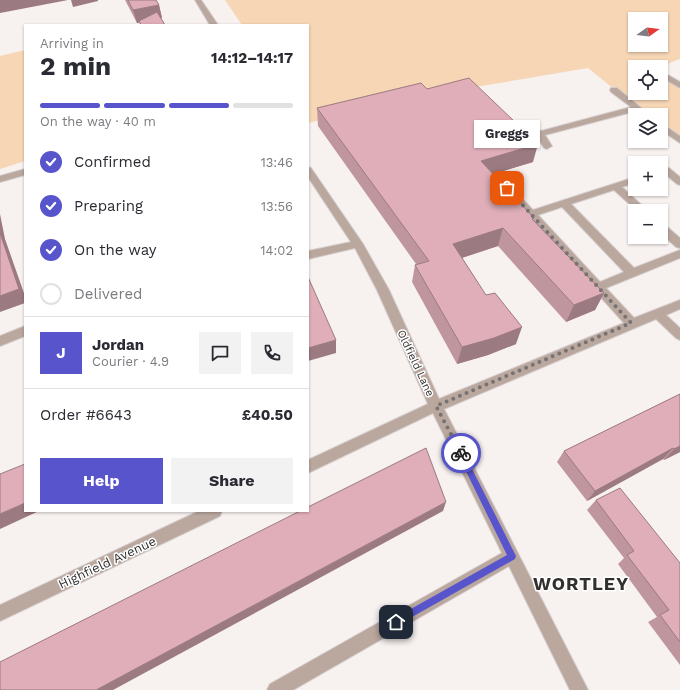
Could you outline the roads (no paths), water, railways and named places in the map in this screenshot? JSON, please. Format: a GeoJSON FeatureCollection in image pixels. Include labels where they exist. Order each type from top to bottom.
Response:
{"type":"FeatureCollection","features":[{"type":"Feature","properties":{"kind":"street"},"geometry":{"type":"LineString","coordinates":[[198,0],[213,24]]}},
{"type":"Feature","properties":{"kind":"street"},"geometry":{"type":"LineString","coordinates":[[668,78],[680,86]]}},
{"type":"Feature","properties":{"kind":"street"},"geometry":{"type":"LineString","coordinates":[[614,90],[637,108]]}},
{"type":"Feature","properties":{"kind":"street"},"geometry":{"type":"LineString","coordinates":[[540,134],[628,110]]}},
{"type":"Feature","properties":{"kind":"street"},"geometry":{"type":"LineString","coordinates":[[525,125],[540,134],[547,146]]}},
{"type":"Feature","properties":{"kind":"street"},"geometry":{"type":"LineString","coordinates":[[668,131],[680,140]]}},
{"type":"Feature","properties":{"kind":"street","name":"Oldfield Lane"},"geometry":{"type":"LineString","coordinates":[[309,171],[358,244],[383,290],[436,406],[579,690]]}},
{"type":"Feature","properties":{"kind":"street"},"geometry":{"type":"LineString","coordinates":[[0,179],[24,172]]}},
{"type":"Feature","properties":{"kind":"street"},"geometry":{"type":"LineString","coordinates":[[668,172],[680,182]]}},
{"type":"Feature","properties":{"kind":"street"},"geometry":{"type":"LineString","coordinates":[[531,214],[628,183]]}},
{"type":"Feature","properties":{"kind":"street"},"geometry":{"type":"LineString","coordinates":[[616,187],[635,204]]}},
{"type":"Feature","properties":{"kind":"street"},"geometry":{"type":"LineString","coordinates":[[507,188],[631,323]]}},
{"type":"Feature","properties":{"kind":"street"},"geometry":{"type":"LineString","coordinates":[[564,203],[632,274]]}},
{"type":"Feature","properties":{"kind":"street"},"geometry":{"type":"LineString","coordinates":[[668,233],[680,244]]}},
{"type":"Feature","properties":{"kind":"street"},"geometry":{"type":"LineString","coordinates":[[309,255],[358,244]]}},
{"type":"Feature","properties":{"kind":"street"},"geometry":{"type":"LineString","coordinates":[[597,287],[680,254]]}},
{"type":"Feature","properties":{"kind":"street"},"geometry":{"type":"LineString","coordinates":[[309,467],[436,406],[631,323],[680,304]]}},
{"type":"Feature","properties":{"kind":"street"},"geometry":{"type":"LineString","coordinates":[[657,313],[680,335]]}},
{"type":"Feature","properties":{"kind":"street"},"geometry":{"type":"LineString","coordinates":[[0,341],[24,331]]}},
{"type":"Feature","properties":{"kind":"street","name":"Highfield Avenue"},"geometry":{"type":"LineString","coordinates":[[0,613],[213,512]]}},
{"type":"Feature","properties":{"kind":"street"},"geometry":{"type":"LineString","coordinates":[[276,690],[512,556]]}},
{"type":"Feature","properties":{"kind":"place","name":"Greggs"},"geometry":{"type":"Point","coordinates":[507,188]}},
{"type":"Feature","properties":{"kind":"district","name":"WORTLEY"},"geometry":{"type":"Point","coordinates":[581,584]}}]}
